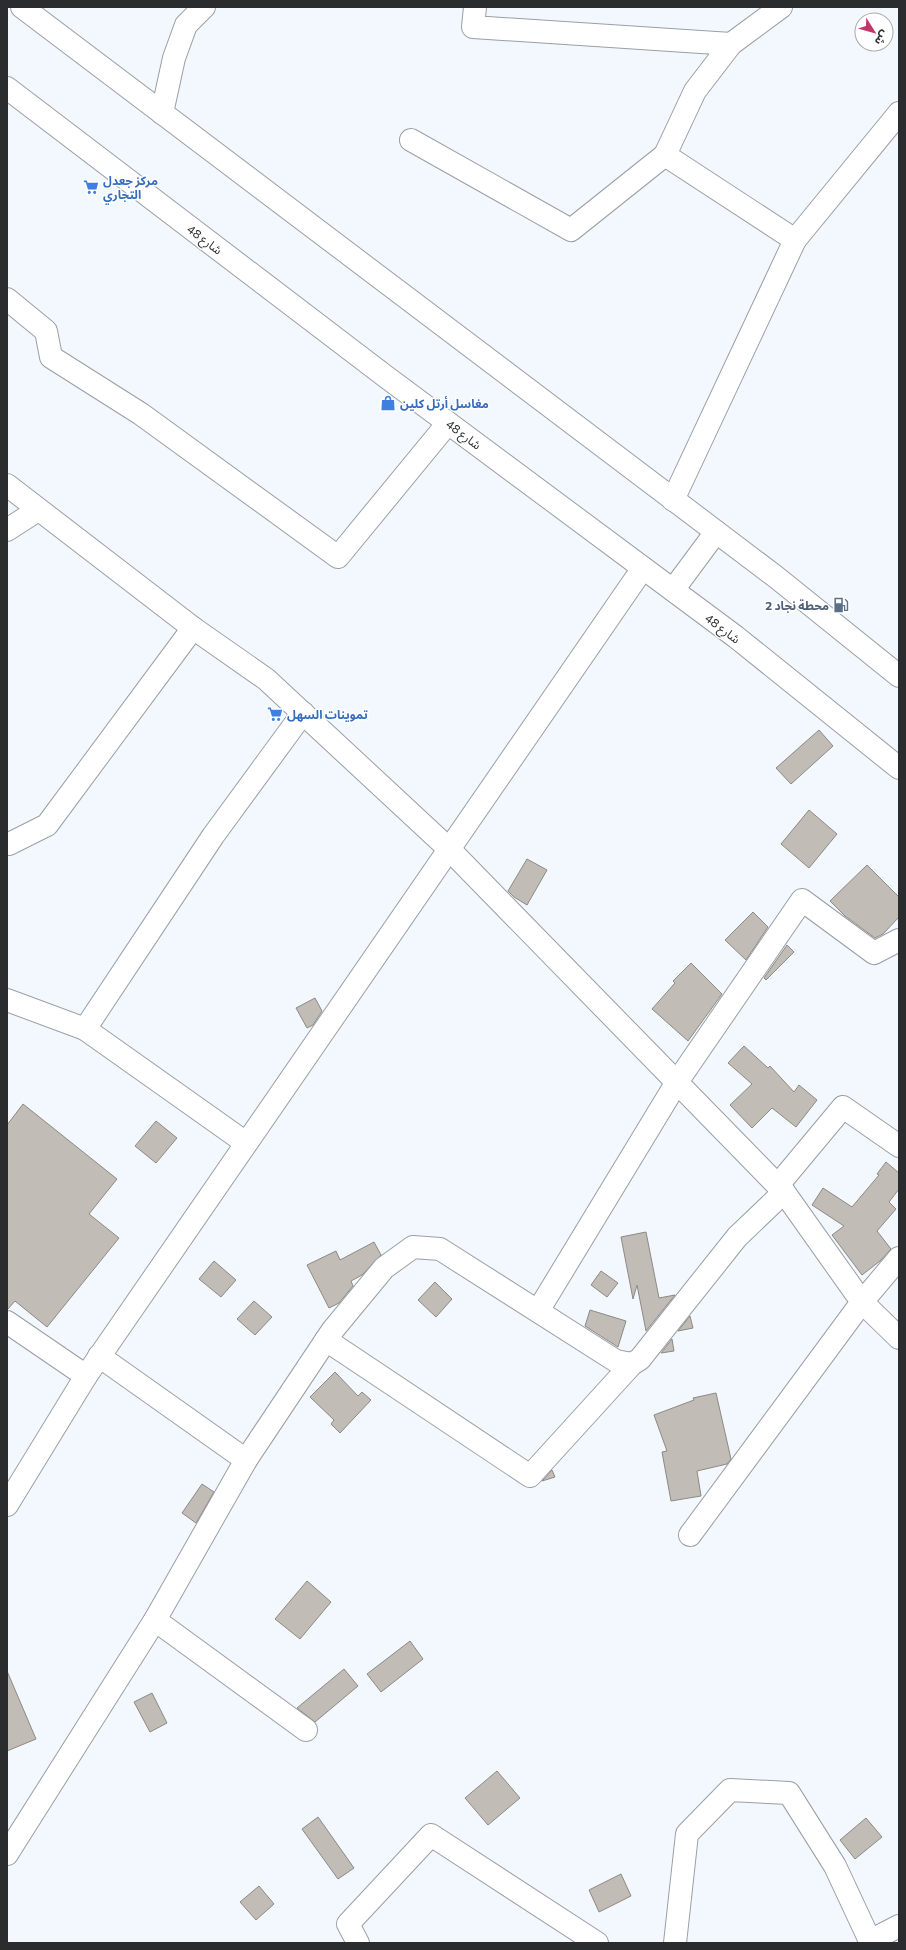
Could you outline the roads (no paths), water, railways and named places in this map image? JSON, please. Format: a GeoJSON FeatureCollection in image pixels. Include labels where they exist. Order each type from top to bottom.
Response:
{"type":"FeatureCollection","features":[{"type":"Feature","properties":{"kind":"street"},"geometry":{"type":"LineString","coordinates":[[22,7],[776,577],[899,676]]}},
{"type":"Feature","properties":{"kind":"street"},"geometry":{"type":"LineString","coordinates":[[162,113],[174,58],[186,25],[204,7]]}},
{"type":"Feature","properties":{"kind":"street"},"geometry":{"type":"LineString","coordinates":[[475,7],[473,26],[731,44]]}},
{"type":"Feature","properties":{"kind":"street"},"geometry":{"type":"LineString","coordinates":[[411,140],[571,230],[665,156],[695,91],[731,44],[781,7]]}},
{"type":"Feature","properties":{"kind":"street","name":"شارع 48"},"geometry":{"type":"LineString","coordinates":[[7,88],[448,422],[736,637],[899,768]]}},
{"type":"Feature","properties":{"kind":"street"},"geometry":{"type":"LineString","coordinates":[[673,500],[795,240],[899,113]]}},
{"type":"Feature","properties":{"kind":"street"},"geometry":{"type":"LineString","coordinates":[[665,156],[795,240]]}},
{"type":"Feature","properties":{"kind":"street"},"geometry":{"type":"LineString","coordinates":[[7,299],[46,331],[51,357],[141,414],[338,557],[448,422]]}},
{"type":"Feature","properties":{"kind":"street"},"geometry":{"type":"LineString","coordinates":[[7,485],[193,628],[266,679],[449,849],[781,1188],[862,1302],[899,1338]]}},
{"type":"Feature","properties":{"kind":"street"},"geometry":{"type":"LineString","coordinates":[[7,530],[38,510]]}},
{"type":"Feature","properties":{"kind":"street"},"geometry":{"type":"LineString","coordinates":[[673,590],[716,532]]}},
{"type":"Feature","properties":{"kind":"street"},"geometry":{"type":"LineString","coordinates":[[7,1505],[86,1376],[643,568]]}},
{"type":"Feature","properties":{"kind":"street"},"geometry":{"type":"LineString","coordinates":[[7,843],[8,844],[47,825],[193,628]]}},
{"type":"Feature","properties":{"kind":"street"},"geometry":{"type":"LineString","coordinates":[[85,1029],[213,836],[303,713]]}},
{"type":"Feature","properties":{"kind":"street"},"geometry":{"type":"LineString","coordinates":[[538,1311],[677,1082],[802,900],[874,953],[899,940]]}},
{"type":"Feature","properties":{"kind":"street"},"geometry":{"type":"LineString","coordinates":[[7,1000],[85,1029],[246,1143]]}},
{"type":"Feature","properties":{"kind":"street"},"geometry":{"type":"LineString","coordinates":[[326,1340],[530,1476],[632,1364],[640,1359],[736,1237],[781,1188],[843,1107],[899,1146]]}},
{"type":"Feature","properties":{"kind":"street"},"geometry":{"type":"LineString","coordinates":[[7,1854],[155,1620],[246,1460],[326,1340],[384,1268],[413,1247],[440,1249],[616,1361],[632,1364]]}},
{"type":"Feature","properties":{"kind":"street"},"geometry":{"type":"LineString","coordinates":[[690,1535],[862,1302],[899,1258]]}},
{"type":"Feature","properties":{"kind":"street"},"geometry":{"type":"LineString","coordinates":[[7,1322],[86,1376]]}},
{"type":"Feature","properties":{"kind":"street"},"geometry":{"type":"LineString","coordinates":[[100,1356],[246,1460]]}},
{"type":"Feature","properties":{"kind":"street"},"geometry":{"type":"LineString","coordinates":[[155,1620],[306,1730]]}},
{"type":"Feature","properties":{"kind":"street"},"geometry":{"type":"LineString","coordinates":[[675,1943],[687,1834],[730,1790],[789,1793],[835,1866],[870,1942],[899,1926]]}},
{"type":"Feature","properties":{"kind":"street"},"geometry":{"type":"LineString","coordinates":[[358,1943],[348,1924],[431,1835],[597,1943]]}},
{"type":"Feature","properties":{"kind":"place","name":"مركز جعدل التجاري"},"geometry":{"type":"Point","coordinates":[91,187]}},
{"type":"Feature","properties":{"kind":"place","name":"مغاسل أرتل كلين"},"geometry":{"type":"Point","coordinates":[388,403]}},
{"type":"Feature","properties":{"kind":"place","name":"محطة نجاد 2"},"geometry":{"type":"Point","coordinates":[841,605]}},
{"type":"Feature","properties":{"kind":"place","name":"تموينات السهل"},"geometry":{"type":"Point","coordinates":[275,714]}}]}
